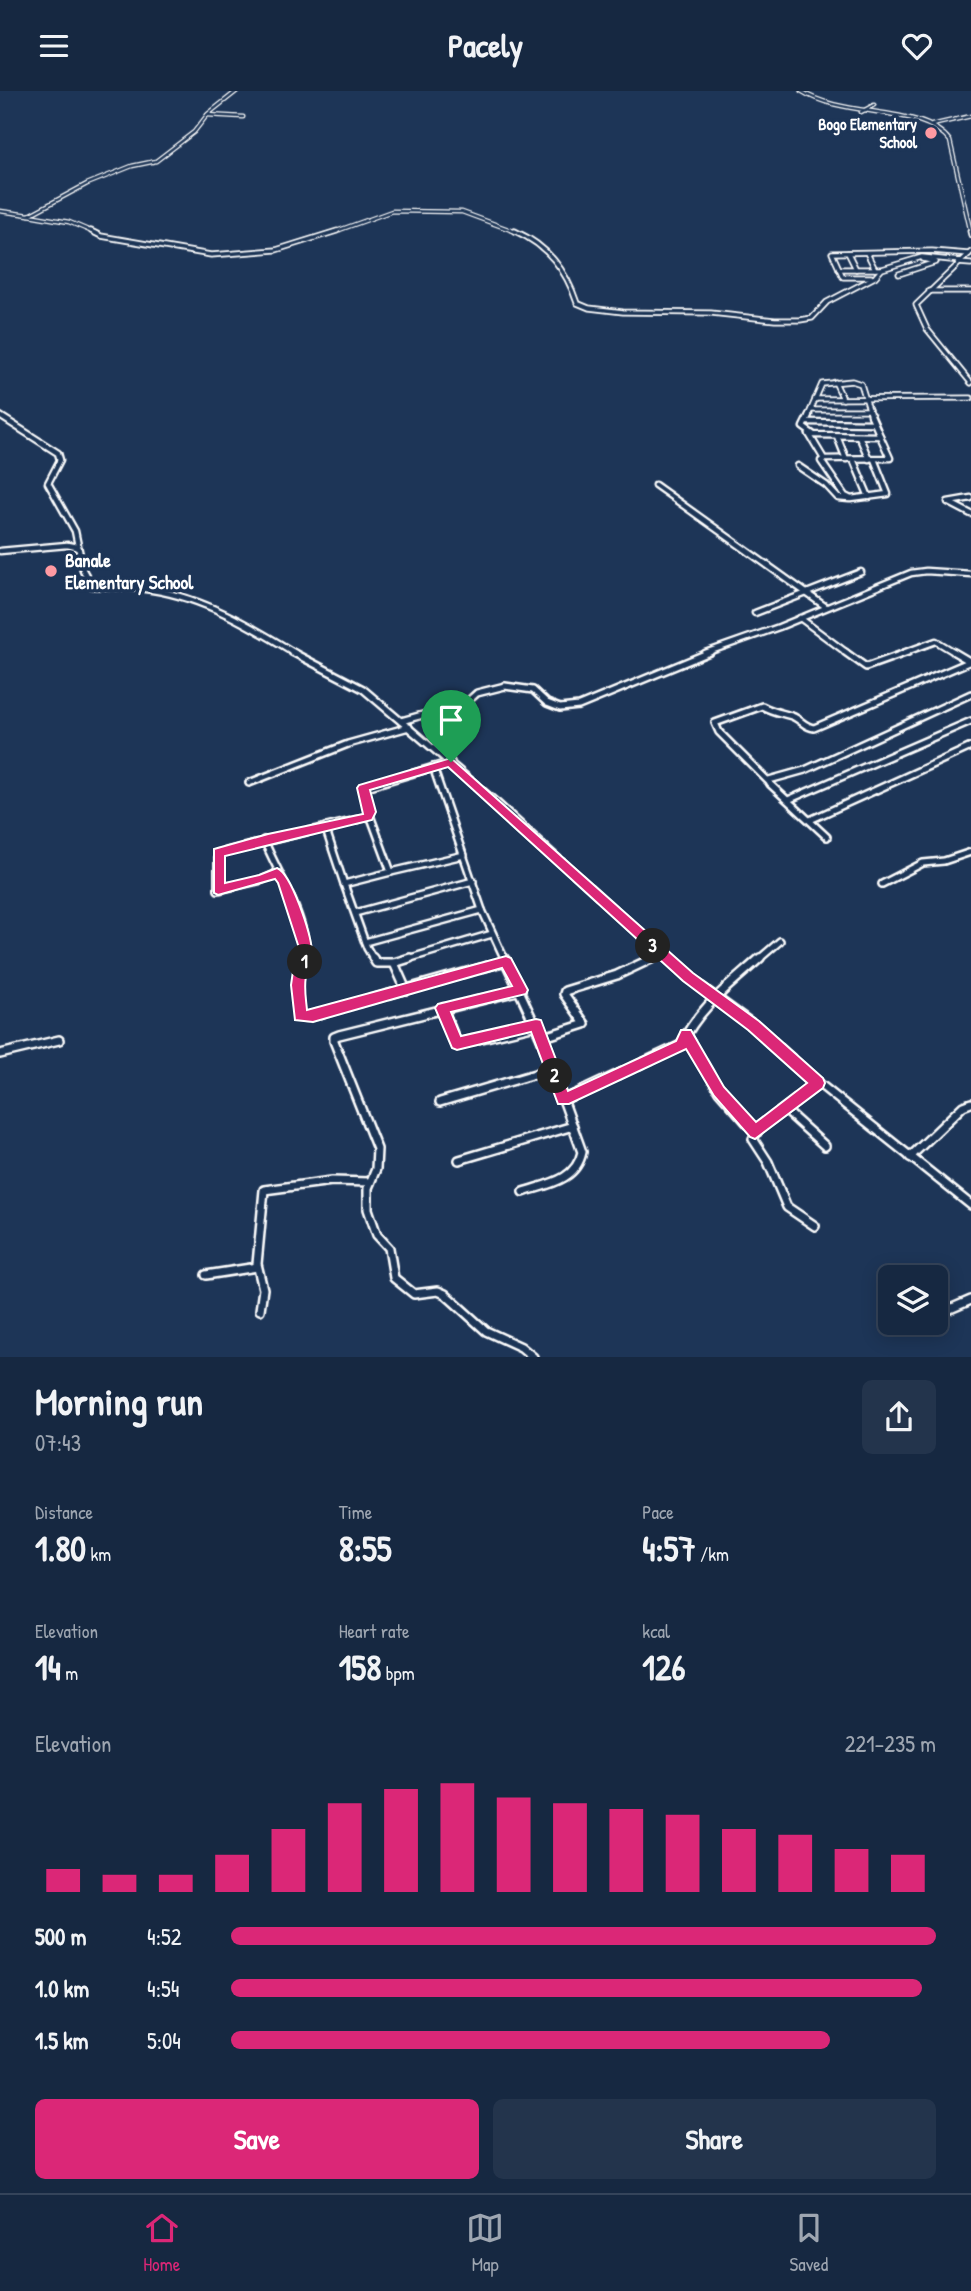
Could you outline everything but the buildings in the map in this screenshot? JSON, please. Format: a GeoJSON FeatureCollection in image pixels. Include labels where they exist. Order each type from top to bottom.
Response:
{"type":"FeatureCollection","features":[{"type":"Feature","properties":{"kind":"street"},"geometry":{"type":"LineString","coordinates":[[29,215],[87,184],[132,166],[156,161],[194,132],[207,115],[237,91]]}},
{"type":"Feature","properties":{"kind":"street"},"geometry":{"type":"LineString","coordinates":[[801,91],[822,103],[932,125],[947,134],[971,235]]}},
{"type":"Feature","properties":{"kind":"street"},"geometry":{"type":"LineString","coordinates":[[861,112],[874,105]]}},
{"type":"Feature","properties":{"kind":"street"},"geometry":{"type":"LineString","coordinates":[[207,115],[243,117]]}},
{"type":"Feature","properties":{"kind":"street"},"geometry":{"type":"LineString","coordinates":[[932,125],[971,116]]}},
{"type":"Feature","properties":{"kind":"street"},"geometry":{"type":"LineString","coordinates":[[0,211],[69,222],[101,236],[211,255],[276,250],[361,224],[393,211],[462,212],[519,233],[549,253],[568,277],[577,303],[615,311],[710,313],[808,320],[827,302],[874,277],[882,269]]}},
{"type":"Feature","properties":{"kind":"street"},"geometry":{"type":"LineString","coordinates":[[884,252],[891,267]]}},
{"type":"Feature","properties":{"kind":"street"},"geometry":{"type":"LineString","coordinates":[[901,252],[909,261]]}},
{"type":"Feature","properties":{"kind":"street"},"geometry":{"type":"LineString","coordinates":[[874,277],[844,278],[832,253],[970,253]]}},
{"type":"Feature","properties":{"kind":"street"},"geometry":{"type":"LineString","coordinates":[[848,253],[856,269]]}},
{"type":"Feature","properties":{"kind":"street"},"geometry":{"type":"LineString","coordinates":[[867,253],[875,269]]}},
{"type":"Feature","properties":{"kind":"street"},"geometry":{"type":"LineString","coordinates":[[970,253],[916,305],[919,314],[971,383]]}},
{"type":"Feature","properties":{"kind":"street"},"geometry":{"type":"LineString","coordinates":[[839,269],[882,269],[930,256],[971,264]]}},
{"type":"Feature","properties":{"kind":"street"},"geometry":{"type":"LineString","coordinates":[[899,274],[936,263],[918,258]]}},
{"type":"Feature","properties":{"kind":"street"},"geometry":{"type":"LineString","coordinates":[[929,291],[971,291]]}},
{"type":"Feature","properties":{"kind":"street"},"geometry":{"type":"LineString","coordinates":[[857,381],[861,384],[874,423],[890,457],[824,459],[803,427],[815,398],[822,384],[857,381]]}},
{"type":"Feature","properties":{"kind":"street"},"geometry":{"type":"LineString","coordinates":[[835,382],[844,399]]}},
{"type":"Feature","properties":{"kind":"street"},"geometry":{"type":"LineString","coordinates":[[815,398],[971,398]]}},
{"type":"Feature","properties":{"kind":"street"},"geometry":{"type":"LineString","coordinates":[[811,410],[869,410]]}},
{"type":"Feature","properties":{"kind":"street"},"geometry":{"type":"LineString","coordinates":[[0,416],[58,453],[60,460],[48,483],[75,531],[83,570],[92,586],[164,592],[224,614],[278,641],[313,664],[354,683],[451,762],[688,977],[718,997],[818,1083],[971,1205]]}},
{"type":"Feature","properties":{"kind":"street"},"geometry":{"type":"LineString","coordinates":[[807,422],[874,423]]}},
{"type":"Feature","properties":{"kind":"street"},"geometry":{"type":"LineString","coordinates":[[809,434],[881,436]]}},
{"type":"Feature","properties":{"kind":"street"},"geometry":{"type":"LineString","coordinates":[[837,436],[846,459]]}},
{"type":"Feature","properties":{"kind":"street"},"geometry":{"type":"LineString","coordinates":[[798,467],[826,485],[838,498],[888,494],[859,436]]}},
{"type":"Feature","properties":{"kind":"street"},"geometry":{"type":"LineString","coordinates":[[824,459],[821,461],[849,499]]}},
{"type":"Feature","properties":{"kind":"street"},"geometry":{"type":"LineString","coordinates":[[853,459],[869,497]]}},
{"type":"Feature","properties":{"kind":"street"},"geometry":{"type":"LineString","coordinates":[[655,485],[827,607]]}},
{"type":"Feature","properties":{"kind":"street"},"geometry":{"type":"LineString","coordinates":[[971,498],[948,502],[971,514]]}},
{"type":"Feature","properties":{"kind":"street"},"geometry":{"type":"LineString","coordinates":[[0,551],[67,545],[77,547]]}},
{"type":"Feature","properties":{"kind":"street"},"geometry":{"type":"LineString","coordinates":[[401,721],[466,703],[477,693],[505,686],[533,690],[553,706],[570,709],[660,674],[694,657],[911,573],[926,571],[971,574]]}},
{"type":"Feature","properties":{"kind":"street"},"geometry":{"type":"LineString","coordinates":[[755,613],[861,572]]}},
{"type":"Feature","properties":{"kind":"street"},"geometry":{"type":"LineString","coordinates":[[800,618],[866,667],[936,641],[971,662]]}},
{"type":"Feature","properties":{"kind":"street"},"geometry":{"type":"LineString","coordinates":[[827,837],[719,732],[715,723],[762,706],[775,714],[794,716],[807,727],[814,729],[971,662]]}},
{"type":"Feature","properties":{"kind":"street"},"geometry":{"type":"LineString","coordinates":[[769,782],[805,770],[971,694]]}},
{"type":"Feature","properties":{"kind":"street"},"geometry":{"type":"LineString","coordinates":[[788,800],[971,721]]}},
{"type":"Feature","properties":{"kind":"street"},"geometry":{"type":"LineString","coordinates":[[249,783],[348,744],[409,727]]}},
{"type":"Feature","properties":{"kind":"street"},"geometry":{"type":"LineString","coordinates":[[810,820],[971,747]]}},
{"type":"Feature","properties":{"kind":"street"},"geometry":{"type":"LineString","coordinates":[[391,872],[363,788],[451,762]]}},
{"type":"Feature","properties":{"kind":"street"},"geometry":{"type":"LineString","coordinates":[[433,767],[482,910],[536,1025],[582,1152],[581,1166],[573,1174],[523,1192]]}},
{"type":"Feature","properties":{"kind":"street"},"geometry":{"type":"LineString","coordinates":[[277,873],[232,888],[217,888],[218,853],[370,815]]}},
{"type":"Feature","properties":{"kind":"street"},"geometry":{"type":"LineString","coordinates":[[324,827],[365,942],[376,963],[394,963],[492,935]]}},
{"type":"Feature","properties":{"kind":"street"},"geometry":{"type":"LineString","coordinates":[[264,840],[277,873],[290,896],[305,948],[305,962],[300,971],[298,985],[300,1016],[308,1017],[506,961]]}},
{"type":"Feature","properties":{"kind":"street"},"geometry":{"type":"LineString","coordinates":[[881,884],[923,863],[971,852]]}},
{"type":"Feature","properties":{"kind":"street"},"geometry":{"type":"LineString","coordinates":[[344,884],[464,855]]}},
{"type":"Feature","properties":{"kind":"street"},"geometry":{"type":"LineString","coordinates":[[355,913],[473,881]]}},
{"type":"Feature","properties":{"kind":"street"},"geometry":{"type":"LineString","coordinates":[[365,942],[482,910]]}},
{"type":"Feature","properties":{"kind":"street"},"geometry":{"type":"LineString","coordinates":[[563,1100],[681,1045],[693,1022],[780,941]]}},
{"type":"Feature","properties":{"kind":"street"},"geometry":{"type":"LineString","coordinates":[[541,1038],[585,1024],[568,1003],[565,991],[617,975],[663,954]]}},
{"type":"Feature","properties":{"kind":"street"},"geometry":{"type":"LineString","coordinates":[[394,963],[406,990]]}},
{"type":"Feature","properties":{"kind":"street"},"geometry":{"type":"LineString","coordinates":[[521,990],[334,1037],[334,1046],[356,1092],[377,1149],[368,1209],[377,1235],[388,1248],[391,1269],[396,1280],[414,1294],[438,1291],[445,1294],[486,1331],[521,1347],[533,1356]]}},
{"type":"Feature","properties":{"kind":"street"},"geometry":{"type":"LineString","coordinates":[[443,1008],[457,1044],[536,1025]]}},
{"type":"Feature","properties":{"kind":"street"},"geometry":{"type":"LineString","coordinates":[[686,1034],[719,1091],[755,1132]]}},
{"type":"Feature","properties":{"kind":"street"},"geometry":{"type":"LineString","coordinates":[[0,1054],[59,1040]]}},
{"type":"Feature","properties":{"kind":"street"},"geometry":{"type":"LineString","coordinates":[[440,1102],[552,1069]]}},
{"type":"Feature","properties":{"kind":"street"},"geometry":{"type":"LineString","coordinates":[[815,1226],[794,1216],[780,1198],[769,1164],[754,1142],[755,1132],[818,1083]]}},
{"type":"Feature","properties":{"kind":"street"},"geometry":{"type":"LineString","coordinates":[[910,1157],[963,1106],[971,1103]]}},
{"type":"Feature","properties":{"kind":"street"},"geometry":{"type":"LineString","coordinates":[[784,1109],[825,1146]]}},
{"type":"Feature","properties":{"kind":"street"},"geometry":{"type":"LineString","coordinates":[[458,1160],[573,1126]]}},
{"type":"Feature","properties":{"kind":"street"},"geometry":{"type":"LineString","coordinates":[[260,1310],[263,1289],[257,1266],[264,1190],[319,1182],[370,1182]]}},
{"type":"Feature","properties":{"kind":"street"},"geometry":{"type":"LineString","coordinates":[[206,1275],[257,1266]]}},
{"type":"Feature","properties":{"kind":"street"},"geometry":{"type":"LineString","coordinates":[[948,1310],[971,1300]]}},
{"type":"Feature","properties":{"kind":"place","name":"Bogo Elementary School"},"geometry":{"type":"Point","coordinates":[931,133]}},
{"type":"Feature","properties":{"kind":"place","name":"Banale Elementary School"},"geometry":{"type":"Point","coordinates":[51,571]}},
{"type":"Feature","properties":{"kind":"route"},"geometry":{"type":"LineString","coordinates":[[451,762],[636,932],[688,977],[754,1025],[818,1083],[755,1132],[719,1091],[686,1034],[681,1045],[563,1100],[536,1025],[457,1044],[443,1008],[521,990],[506,961],[313,1016],[300,1016],[298,985],[300,971],[305,962],[305,948],[284,881],[277,873],[262,880],[218,890],[218,853],[268,839],[363,819],[370,815],[370,812],[363,788],[451,762]]}}]}
